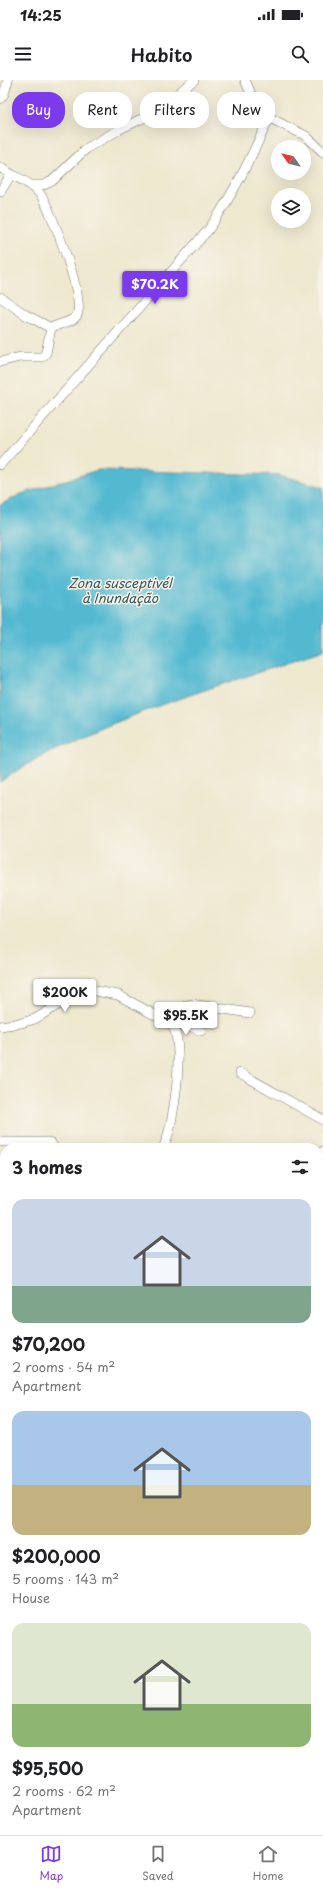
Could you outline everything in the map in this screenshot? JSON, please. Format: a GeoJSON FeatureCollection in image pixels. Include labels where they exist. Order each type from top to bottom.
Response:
{"type":"FeatureCollection","features":[{"type":"Feature","properties":{"kind":"street"},"geometry":{"type":"LineString","coordinates":[[0,99],[4,94],[8,80]]}},
{"type":"Feature","properties":{"kind":"street"},"geometry":{"type":"LineString","coordinates":[[32,185],[44,184],[52,181],[87,148],[120,129],[156,112],[194,80]]}},
{"type":"Feature","properties":{"kind":"street"},"geometry":{"type":"LineString","coordinates":[[245,80],[250,92]]}},
{"type":"Feature","properties":{"kind":"street"},"geometry":{"type":"LineString","coordinates":[[275,121],[306,136],[322,149]]}},
{"type":"Feature","properties":{"kind":"street"},"geometry":{"type":"LineString","coordinates":[[0,465],[209,229],[228,202],[264,128]]}},
{"type":"Feature","properties":{"kind":"street"},"geometry":{"type":"LineString","coordinates":[[0,167],[11,175],[32,185],[41,196],[54,223],[71,270],[80,302],[78,314],[74,319],[56,324],[51,328],[46,354],[42,357],[20,358],[0,362]]}},
{"type":"Feature","properties":{"kind":"street"},"geometry":{"type":"LineString","coordinates":[[0,192],[11,175]]}},
{"type":"Feature","properties":{"kind":"street"},"geometry":{"type":"LineString","coordinates":[[0,297],[26,315],[51,328]]}},
{"type":"Feature","properties":{"kind":"street"},"geometry":{"type":"LineString","coordinates":[[0,1026],[35,1019],[84,989],[118,995],[172,1024],[201,1031]]}},
{"type":"Feature","properties":{"kind":"street"},"geometry":{"type":"LineString","coordinates":[[165,1143],[171,1122],[178,1078],[178,1025],[187,1005],[191,1004],[250,1013]]}},
{"type":"Feature","properties":{"kind":"street"},"geometry":{"type":"LineString","coordinates":[[240,1073],[323,1120]]}},
{"type":"Feature","properties":{"kind":"street"},"geometry":{"type":"LineString","coordinates":[[2,1142],[51,1143]]}},
{"type":"Feature","properties":{"kind":"water","name":"Zona susceptivél à Inundação"},"geometry":{"type":"Polygon","coordinates":[[[98,470],[279,475],[323,487],[323,651],[184,697],[129,717],[102,728],[37,759],[0,782],[0,505],[21,494],[98,470]]]}}]}
